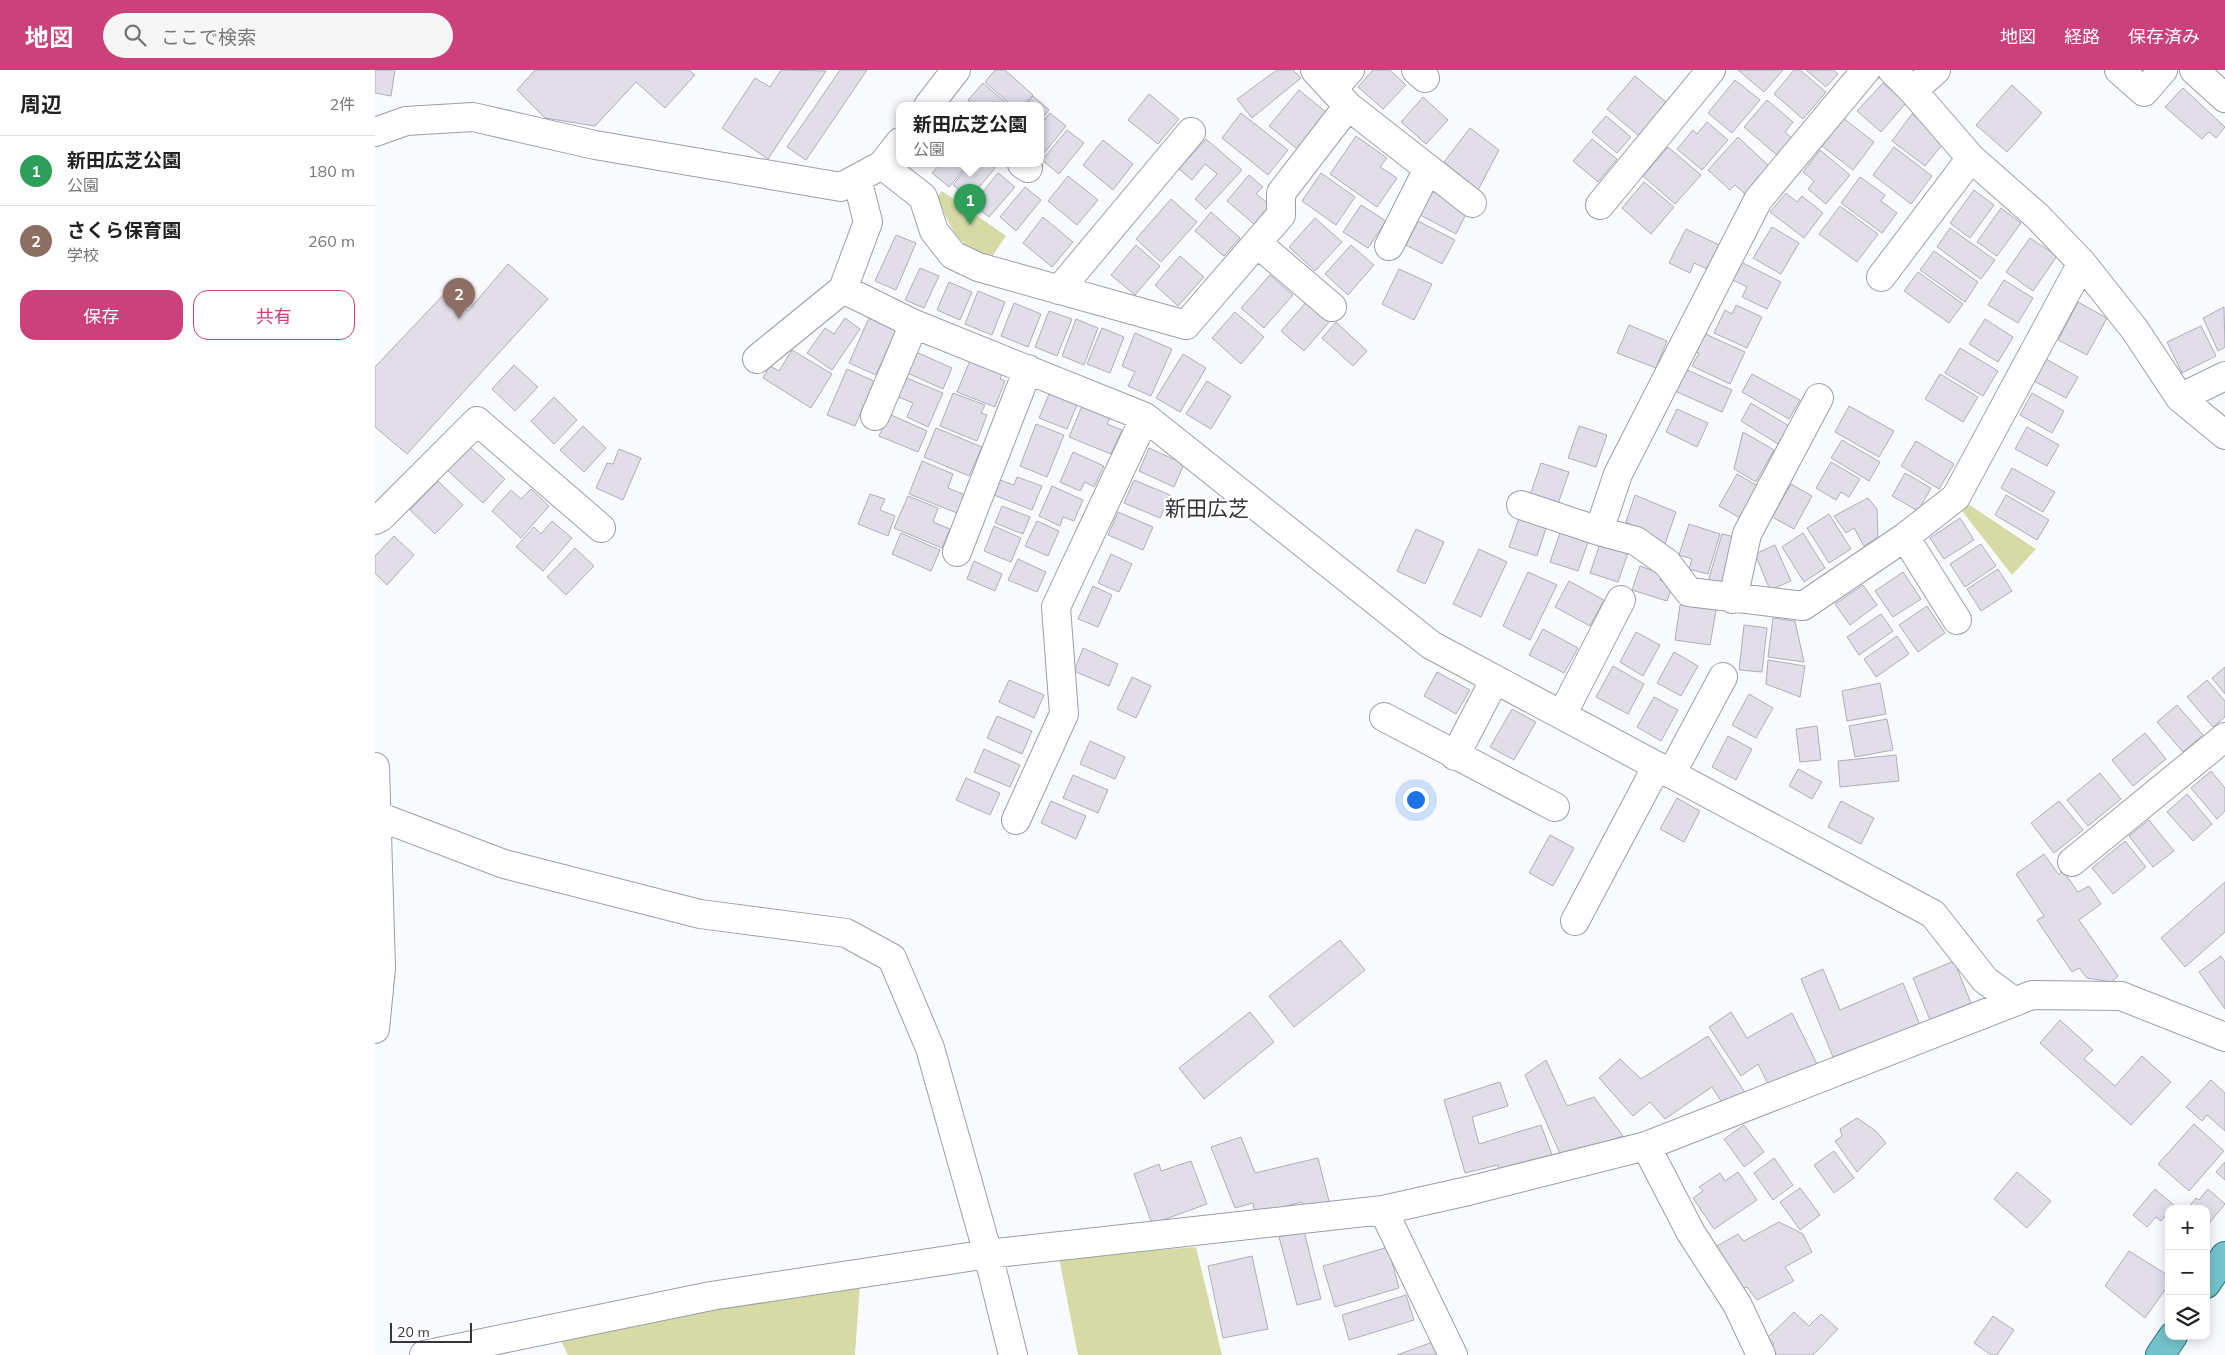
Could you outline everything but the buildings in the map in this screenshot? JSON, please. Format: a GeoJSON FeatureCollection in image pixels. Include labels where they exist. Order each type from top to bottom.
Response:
{"type":"FeatureCollection","features":[{"type":"Feature","properties":{"kind":"main road"},"geometry":{"type":"LineString","coordinates":[[2210,1278],[2225,1256]]}},
{"type":"Feature","properties":{"kind":"main road"},"geometry":{"type":"LineString","coordinates":[[2160,1355],[2170,1340]]}},
{"type":"Feature","properties":{"kind":"street"},"geometry":{"type":"LineString","coordinates":[[939,102],[956,70]]}},
{"type":"Feature","properties":{"kind":"street"},"geometry":{"type":"LineString","coordinates":[[1600,205],[1711,70]]}},
{"type":"Feature","properties":{"kind":"street"},"geometry":{"type":"LineString","coordinates":[[1599,531],[1618,474],[1758,200],[1866,70]]}},
{"type":"Feature","properties":{"kind":"street"},"geometry":{"type":"LineString","coordinates":[[1892,70],[1913,91],[1971,158],[2037,216],[2082,263],[2135,330],[2180,398],[2225,435]]}},
{"type":"Feature","properties":{"kind":"street"},"geometry":{"type":"LineString","coordinates":[[1913,91],[1936,70]]}},
{"type":"Feature","properties":{"kind":"street"},"geometry":{"type":"LineString","coordinates":[[2119,70],[2144,92],[2163,70]]}},
{"type":"Feature","properties":{"kind":"street"},"geometry":{"type":"LineString","coordinates":[[2194,70],[2225,98]]}},
{"type":"Feature","properties":{"kind":"street"},"geometry":{"type":"LineString","coordinates":[[882,165],[923,197],[934,231],[953,255],[978,267],[1186,325],[1281,215],[1281,193],[1336,84],[1428,169],[1472,203]]}},
{"type":"Feature","properties":{"kind":"street"},"geometry":{"type":"LineString","coordinates":[[375,132],[406,121],[473,117],[595,145],[841,187],[882,165],[896,147]]}},
{"type":"Feature","properties":{"kind":"street"},"geometry":{"type":"LineString","coordinates":[[1059,290],[1191,132]]}},
{"type":"Feature","properties":{"kind":"street"},"geometry":{"type":"LineString","coordinates":[[1881,277],[1971,158]]}},
{"type":"Feature","properties":{"kind":"street"},"geometry":{"type":"LineString","coordinates":[[1389,246],[1428,169]]}},
{"type":"Feature","properties":{"kind":"street"},"geometry":{"type":"LineString","coordinates":[[757,359],[843,289],[868,222],[857,179]]}},
{"type":"Feature","properties":{"kind":"street"},"geometry":{"type":"LineString","coordinates":[[1257,243],[1332,307]]}},
{"type":"Feature","properties":{"kind":"street"},"geometry":{"type":"LineString","coordinates":[[1521,505],[1599,531],[1636,541],[1667,563],[1689,592],[1733,599],[1803,606],[1905,537],[1956,497],[2082,263]]}},
{"type":"Feature","properties":{"kind":"street"},"geometry":{"type":"LineString","coordinates":[[843,289],[914,324],[1145,416],[1431,645],[1933,914],[1985,980],[2015,1002]]}},
{"type":"Feature","properties":{"kind":"street"},"geometry":{"type":"LineString","coordinates":[[875,416],[914,324]]}},
{"type":"Feature","properties":{"kind":"street"},"geometry":{"type":"LineString","coordinates":[[957,552],[1028,369]]}},
{"type":"Feature","properties":{"kind":"street"},"geometry":{"type":"LineString","coordinates":[[2180,398],[2225,376]]}},
{"type":"Feature","properties":{"kind":"street"},"geometry":{"type":"LineString","coordinates":[[1733,599],[1747,534],[1819,398]]}},
{"type":"Feature","properties":{"kind":"street"},"geometry":{"type":"LineString","coordinates":[[1016,820],[1064,714],[1056,606],[1145,416]]}},
{"type":"Feature","properties":{"kind":"street"},"geometry":{"type":"LineString","coordinates":[[375,520],[381,517],[477,421],[601,528]]}},
{"type":"Feature","properties":{"kind":"street"},"geometry":{"type":"LineString","coordinates":[[1905,537],[1957,620]]}},
{"type":"Feature","properties":{"kind":"street"},"geometry":{"type":"LineString","coordinates":[[1562,715],[1621,600]]}},
{"type":"Feature","properties":{"kind":"street"},"geometry":{"type":"LineString","coordinates":[[1575,921],[1664,770],[1723,676]]}},
{"type":"Feature","properties":{"kind":"street"},"geometry":{"type":"LineString","coordinates":[[1455,756],[1495,679]]}},
{"type":"Feature","properties":{"kind":"street"},"geometry":{"type":"LineString","coordinates":[[1384,717],[1555,807]]}},
{"type":"Feature","properties":{"kind":"street"},"geometry":{"type":"LineString","coordinates":[[2072,862],[2225,737]]}},
{"type":"Feature","properties":{"kind":"street"},"geometry":{"type":"LineString","coordinates":[[375,767],[381,968],[375,1028]]}},
{"type":"Feature","properties":{"kind":"street"},"geometry":{"type":"LineString","coordinates":[[376,815],[504,864],[700,914],[846,932],[892,958],[930,1048],[988,1254],[1013,1355]]}},
{"type":"Feature","properties":{"kind":"street"},"geometry":{"type":"LineString","coordinates":[[424,1355],[711,1296],[988,1254],[1383,1210],[1468,1191],[1646,1146],[2032,995],[2121,996],[2225,1037]]}},
{"type":"Feature","properties":{"kind":"street"},"geometry":{"type":"LineString","coordinates":[[1646,1146],[1691,1233],[1737,1304],[1761,1355]]}},
{"type":"Feature","properties":{"kind":"street"},"geometry":{"type":"LineString","coordinates":[[1383,1210],[1453,1355]]}},
{"type":"Feature","properties":{"kind":"green space"},"geometry":{"type":"Polygon","coordinates":[[[942,191],[1006,236],[991,258],[969,247],[956,235],[937,197],[942,191]]]}},
{"type":"Feature","properties":{"kind":"green space"},"geometry":{"type":"Polygon","coordinates":[[[1968,504],[2036,549],[2012,575],[1962,511],[1968,504]]]}},
{"type":"Feature","properties":{"kind":"green space"},"geometry":{"type":"Polygon","coordinates":[[[1196,1247],[1222,1355],[1078,1355],[1059,1258],[1196,1247]]]}},
{"type":"Feature","properties":{"kind":"green space"},"geometry":{"type":"Polygon","coordinates":[[[860,1283],[855,1355],[568,1355],[558,1335],[860,1283]]]}},
{"type":"Feature","properties":{"kind":"place","name":"新田広芝公園"},"geometry":{"type":"Point","coordinates":[970,225]}},
{"type":"Feature","properties":{"kind":"place","name":"さくら保育園"},"geometry":{"type":"Point","coordinates":[459,319]}},
{"type":"Feature","properties":{"kind":"district","name":"新田広芝"},"geometry":{"type":"Point","coordinates":[1207,509]}}]}
